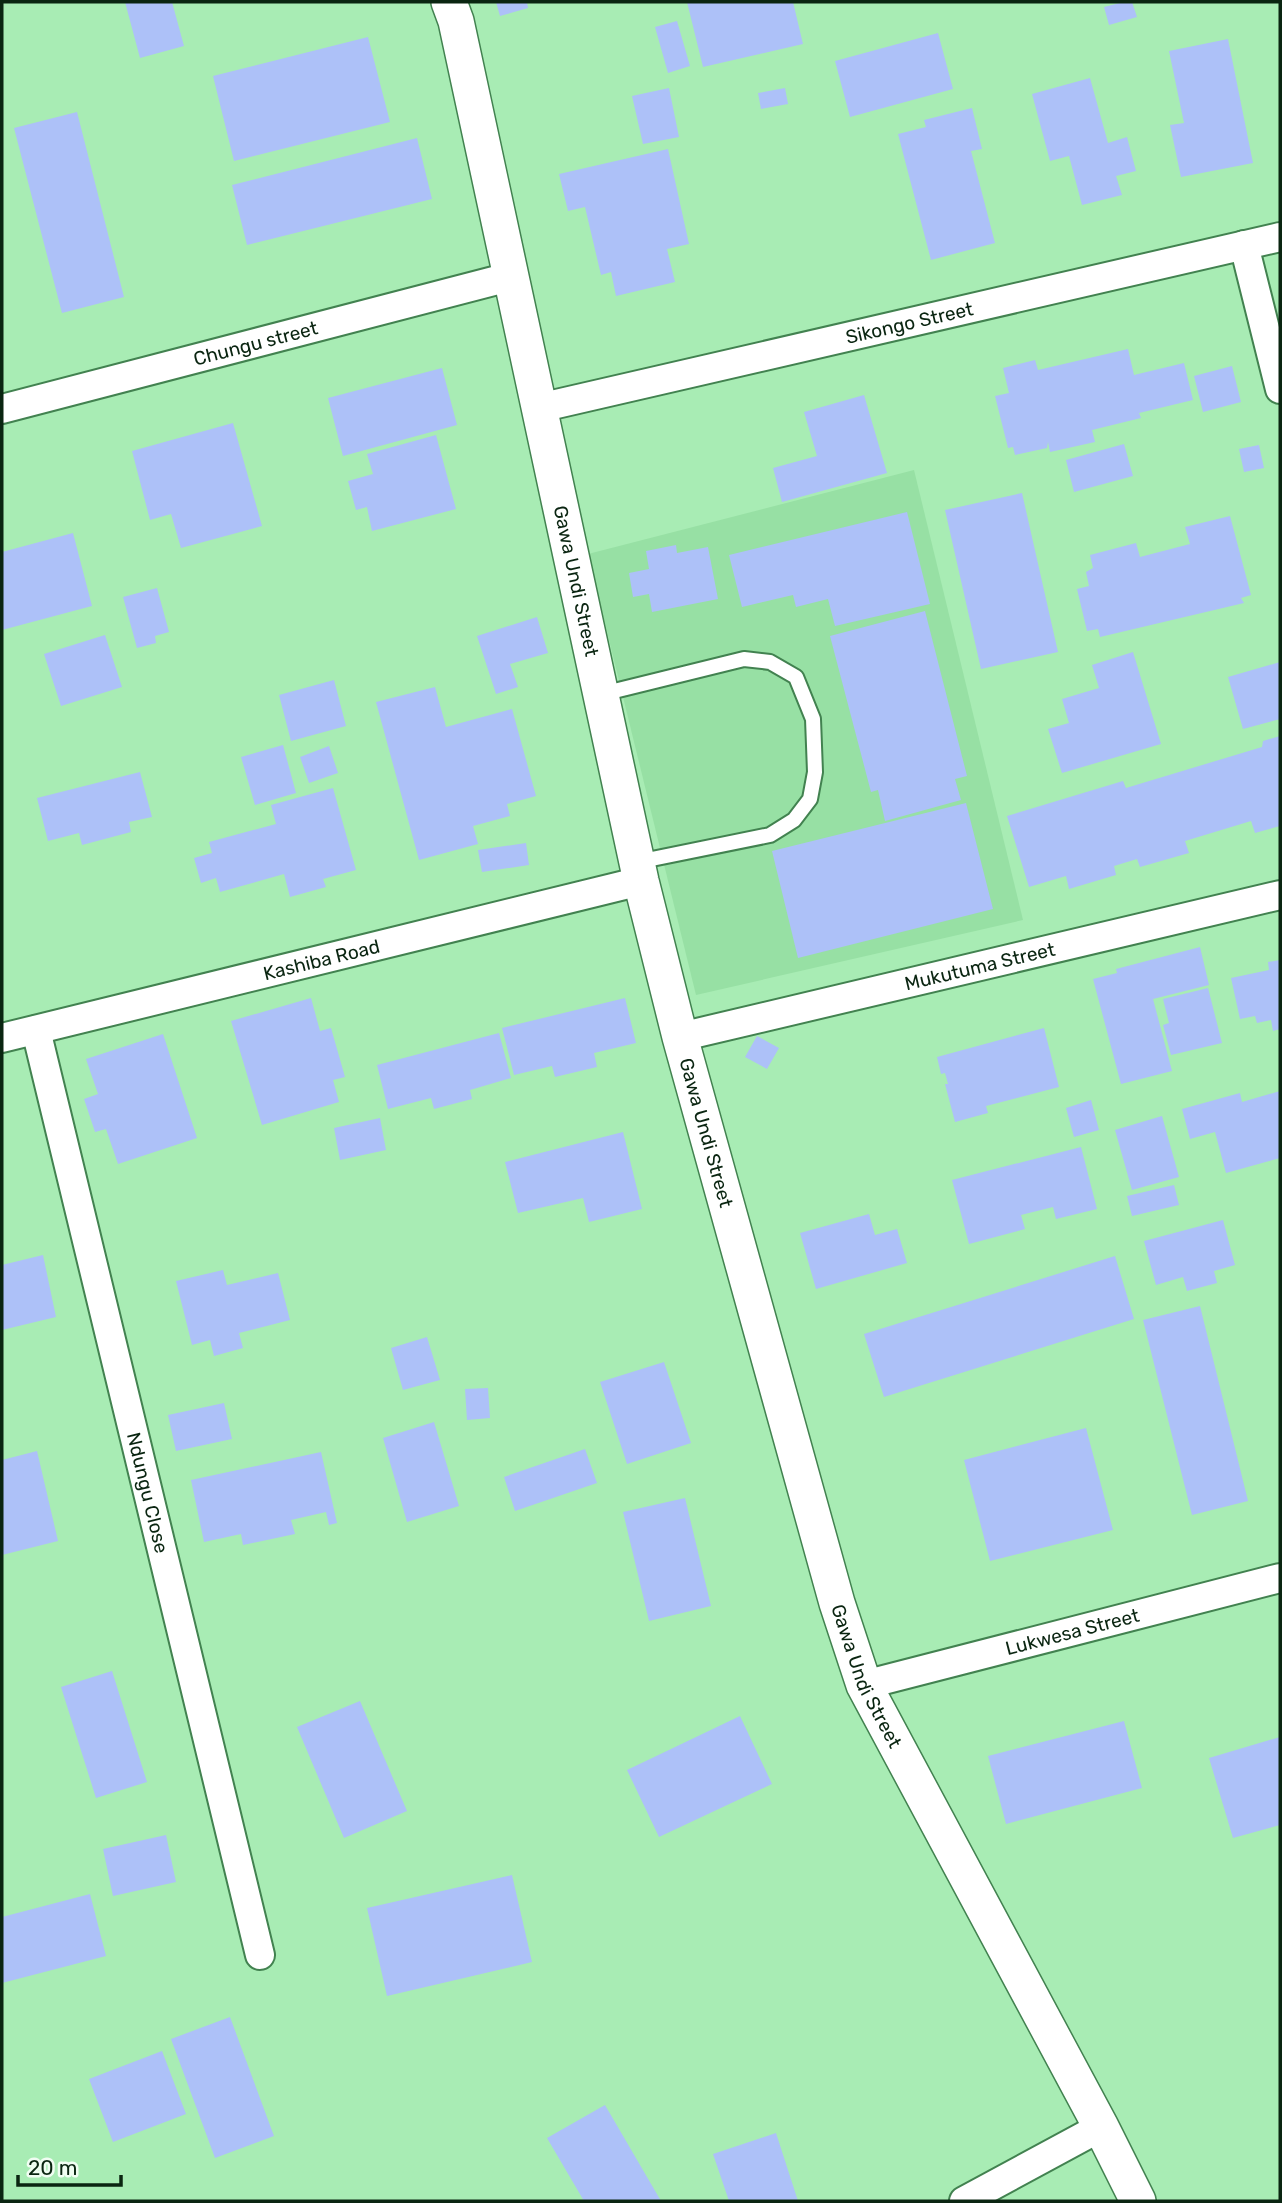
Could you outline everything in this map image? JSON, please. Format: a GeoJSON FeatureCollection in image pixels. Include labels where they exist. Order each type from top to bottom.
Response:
{"type":"FeatureCollection","features":[{"type":"Feature","properties":{"kind":"street","name":"Gawa Undi Street"},"geometry":{"type":"LineString","coordinates":[[449,2],[456,21],[639,871],[680,1037],[837,1603],[864,1685],[1138,2201]]}},
{"type":"Feature","properties":{"kind":"street","name":"Sikongo Street"},"geometry":{"type":"LineString","coordinates":[[539,408],[1280,237]]}},
{"type":"Feature","properties":{"kind":"street"},"geometry":{"type":"LineString","coordinates":[[1244,245],[1280,389]]}},
{"type":"Feature","properties":{"kind":"street","name":"Chungu street"},"geometry":{"type":"LineString","coordinates":[[2,409],[509,276]]}},
{"type":"Feature","properties":{"kind":"street","name":"Kashiba Road"},"geometry":{"type":"LineString","coordinates":[[2,1038],[639,871]]}},
{"type":"Feature","properties":{"kind":"street","name":"Mukutuma Street"},"geometry":{"type":"LineString","coordinates":[[680,1037],[1280,895]]}},
{"type":"Feature","properties":{"kind":"street","name":"Ndungu Close"},"geometry":{"type":"LineString","coordinates":[[36,1030],[260,1955]]}},
{"type":"Feature","properties":{"kind":"street","name":"Lukwesa Street"},"geometry":{"type":"LineString","coordinates":[[864,1685],[1280,1577]]}},
{"type":"Feature","properties":{"kind":"street"},"geometry":{"type":"LineString","coordinates":[[964,2201],[1101,2127]]}},
{"type":"Feature","properties":{"kind":"lane"},"geometry":{"type":"LineString","coordinates":[[601,695],[744,659],[770,662],[796,677],[813,719],[815,772],[810,799],[794,820],[770,835],[639,871]]}},
{"type":"Feature","properties":{"kind":"shaded area"},"geometry":{"type":"Polygon","coordinates":[[[914,470],[1023,920],[696,995],[588,554],[914,470]]]}},
{"type":"Feature","properties":{"kind":"building"},"geometry":{"type":"Polygon","coordinates":[[[125,2],[172,2],[184,46],[140,58],[125,2]]]}},
{"type":"Feature","properties":{"kind":"building"},"geometry":{"type":"Polygon","coordinates":[[[496,2],[527,2],[528,8],[500,16],[496,2]]]}},
{"type":"Feature","properties":{"kind":"building"},"geometry":{"type":"Polygon","coordinates":[[[687,2],[793,2],[803,44],[703,67],[687,2]]]}},
{"type":"Feature","properties":{"kind":"building"},"geometry":{"type":"Polygon","coordinates":[[[1132,2],[1137,17],[1109,25],[1104,7],[1132,2]]]}},
{"type":"Feature","properties":{"kind":"building"},"geometry":{"type":"Polygon","coordinates":[[[677,21],[690,66],[668,73],[655,27],[677,21]]]}},
{"type":"Feature","properties":{"kind":"building"},"geometry":{"type":"Polygon","coordinates":[[[938,33],[953,89],[850,117],[835,61],[938,33]]]}},
{"type":"Feature","properties":{"kind":"building"},"geometry":{"type":"Polygon","coordinates":[[[368,37],[390,122],[234,161],[213,76],[368,37]]]}},
{"type":"Feature","properties":{"kind":"building"},"geometry":{"type":"Polygon","coordinates":[[[1228,39],[1253,163],[1181,177],[1170,125],[1184,123],[1169,51],[1228,39]]]}},
{"type":"Feature","properties":{"kind":"building"},"geometry":{"type":"Polygon","coordinates":[[[1090,78],[1108,143],[1127,137],[1136,171],[1116,176],[1122,195],[1082,205],[1069,156],[1050,161],[1032,94],[1090,78]]]}},
{"type":"Feature","properties":{"kind":"building"},"geometry":{"type":"Polygon","coordinates":[[[669,88],[679,137],[643,144],[632,96],[669,88]]]}},
{"type":"Feature","properties":{"kind":"building"},"geometry":{"type":"Polygon","coordinates":[[[785,88],[788,104],[761,109],[758,93],[785,88]]]}},
{"type":"Feature","properties":{"kind":"building"},"geometry":{"type":"Polygon","coordinates":[[[972,108],[982,149],[971,151],[995,243],[931,260],[898,134],[926,127],[924,120],[972,108]]]}},
{"type":"Feature","properties":{"kind":"building"},"geometry":{"type":"Polygon","coordinates":[[[77,112],[124,297],[62,313],[14,128],[77,112]]]}},
{"type":"Feature","properties":{"kind":"building"},"geometry":{"type":"Polygon","coordinates":[[[417,138],[432,199],[247,245],[232,185],[417,138]]]}},
{"type":"Feature","properties":{"kind":"building"},"geometry":{"type":"Polygon","coordinates":[[[668,149],[689,244],[667,249],[675,282],[616,296],[611,272],[601,275],[585,207],[568,211],[559,174],[668,149]]]}},
{"type":"Feature","properties":{"kind":"building"},"geometry":{"type":"Polygon","coordinates":[[[1128,349],[1134,375],[1184,363],[1193,400],[1139,413],[1141,418],[1092,430],[1095,442],[1050,452],[1048,442],[1047,448],[1015,455],[1013,447],[1008,448],[995,396],[1009,393],[1003,368],[1035,360],[1038,370],[1128,349]]]}},
{"type":"Feature","properties":{"kind":"building"},"geometry":{"type":"Polygon","coordinates":[[[1232,366],[1241,402],[1203,412],[1194,376],[1232,366]]]}},
{"type":"Feature","properties":{"kind":"building"},"geometry":{"type":"Polygon","coordinates":[[[442,368],[457,425],[343,456],[328,398],[442,368]]]}},
{"type":"Feature","properties":{"kind":"building"},"geometry":{"type":"Polygon","coordinates":[[[864,395],[887,473],[782,502],[773,468],[817,456],[804,412],[864,395]]]}},
{"type":"Feature","properties":{"kind":"building"},"geometry":{"type":"Polygon","coordinates":[[[233,423],[262,526],[181,548],[171,514],[150,520],[132,451],[233,423]]]}},
{"type":"Feature","properties":{"kind":"building"},"geometry":{"type":"Polygon","coordinates":[[[436,435],[456,509],[372,531],[367,507],[356,510],[348,481],[373,474],[367,454],[436,435]]]}},
{"type":"Feature","properties":{"kind":"building"},"geometry":{"type":"Polygon","coordinates":[[[1124,444],[1133,476],[1074,492],[1066,460],[1124,444]]]}},
{"type":"Feature","properties":{"kind":"building"},"geometry":{"type":"Polygon","coordinates":[[[1259,445],[1264,468],[1244,472],[1239,449],[1259,445]]]}},
{"type":"Feature","properties":{"kind":"building"},"geometry":{"type":"Polygon","coordinates":[[[1022,493],[1058,652],[981,669],[945,510],[1022,493]]]}},
{"type":"Feature","properties":{"kind":"building"},"geometry":{"type":"Polygon","coordinates":[[[907,512],[930,604],[835,626],[828,599],[796,607],[793,595],[742,607],[729,555],[907,512]]]}},
{"type":"Feature","properties":{"kind":"building"},"geometry":{"type":"Polygon","coordinates":[[[1230,516],[1251,595],[1241,598],[1244,603],[1100,637],[1098,629],[1087,631],[1077,589],[1089,586],[1086,572],[1093,568],[1090,555],[1136,543],[1140,557],[1190,544],[1185,527],[1230,516]]]}},
{"type":"Feature","properties":{"kind":"building"},"geometry":{"type":"Polygon","coordinates":[[[73,533],[92,606],[2,630],[2,552],[73,533]]]}},
{"type":"Feature","properties":{"kind":"building"},"geometry":{"type":"Polygon","coordinates":[[[676,545],[677,553],[708,547],[718,599],[652,612],[649,594],[633,597],[629,573],[649,569],[646,551],[676,545]]]}},
{"type":"Feature","properties":{"kind":"building"},"geometry":{"type":"Polygon","coordinates":[[[157,588],[169,632],[155,636],[156,643],[137,648],[123,597],[157,588]]]}},
{"type":"Feature","properties":{"kind":"building"},"geometry":{"type":"Polygon","coordinates":[[[925,611],[967,776],[955,779],[961,800],[885,821],[878,790],[871,792],[830,636],[925,611]]]}},
{"type":"Feature","properties":{"kind":"building"},"geometry":{"type":"Polygon","coordinates":[[[537,617],[548,653],[510,664],[518,687],[496,694],[477,636],[537,617]]]}},
{"type":"Feature","properties":{"kind":"building"},"geometry":{"type":"Polygon","coordinates":[[[105,635],[122,687],[61,706],[44,654],[105,635]]]}},
{"type":"Feature","properties":{"kind":"building"},"geometry":{"type":"Polygon","coordinates":[[[1133,652],[1161,744],[1062,773],[1048,729],[1069,723],[1062,699],[1099,688],[1092,665],[1133,652]]]}},
{"type":"Feature","properties":{"kind":"building"},"geometry":{"type":"Polygon","coordinates":[[[1280,662],[1280,719],[1243,729],[1228,677],[1280,662]]]}},
{"type":"Feature","properties":{"kind":"building"},"geometry":{"type":"Polygon","coordinates":[[[334,680],[346,726],[291,741],[279,695],[334,680]]]}},
{"type":"Feature","properties":{"kind":"building"},"geometry":{"type":"Polygon","coordinates":[[[435,687],[446,727],[512,709],[536,796],[507,804],[510,816],[473,826],[478,844],[419,860],[376,702],[435,687]]]}},
{"type":"Feature","properties":{"kind":"building"},"geometry":{"type":"Polygon","coordinates":[[[1280,736],[1280,826],[1255,833],[1251,821],[1185,841],[1189,853],[1140,867],[1137,859],[1114,866],[1116,875],[1069,889],[1066,876],[1029,887],[1007,816],[1123,781],[1126,788],[1262,747],[1263,741],[1280,736]]]}},
{"type":"Feature","properties":{"kind":"building"},"geometry":{"type":"Polygon","coordinates":[[[283,745],[296,793],[255,805],[241,757],[283,745]]]}},
{"type":"Feature","properties":{"kind":"building"},"geometry":{"type":"Polygon","coordinates":[[[329,746],[338,773],[309,783],[300,757],[329,746]]]}},
{"type":"Feature","properties":{"kind":"building"},"geometry":{"type":"Polygon","coordinates":[[[140,772],[152,817],[129,822],[131,832],[82,845],[79,833],[48,841],[37,798],[140,772]]]}},
{"type":"Feature","properties":{"kind":"building"},"geometry":{"type":"Polygon","coordinates":[[[333,788],[356,870],[323,879],[326,887],[290,897],[284,874],[220,892],[216,878],[201,883],[194,858],[212,853],[209,842],[276,824],[271,805],[333,788]]]}},
{"type":"Feature","properties":{"kind":"building"},"geometry":{"type":"Polygon","coordinates":[[[966,803],[993,909],[798,958],[772,851],[966,803]]]}},
{"type":"Feature","properties":{"kind":"building"},"geometry":{"type":"Polygon","coordinates":[[[526,843],[529,865],[482,872],[478,850],[526,843]]]}},
{"type":"Feature","properties":{"kind":"building"},"geometry":{"type":"Polygon","coordinates":[[[1200,947],[1209,985],[1153,999],[1172,1071],[1121,1084],[1093,979],[1117,973],[1116,969],[1200,947]]]}},
{"type":"Feature","properties":{"kind":"building"},"geometry":{"type":"Polygon","coordinates":[[[1280,960],[1280,1029],[1273,1031],[1271,1020],[1257,1023],[1255,1016],[1240,1019],[1231,978],[1269,970],[1268,962],[1280,960]]]}},
{"type":"Feature","properties":{"kind":"building"},"geometry":{"type":"Polygon","coordinates":[[[1208,988],[1222,1043],[1171,1055],[1163,1025],[1169,1023],[1163,999],[1208,988]]]}},
{"type":"Feature","properties":{"kind":"building"},"geometry":{"type":"Polygon","coordinates":[[[311,998],[320,1031],[331,1028],[345,1077],[333,1080],[339,1102],[262,1125],[231,1021],[311,998]]]}},
{"type":"Feature","properties":{"kind":"building"},"geometry":{"type":"Polygon","coordinates":[[[625,998],[636,1043],[594,1053],[597,1067],[555,1077],[552,1066],[514,1075],[502,1028],[625,998]]]}},
{"type":"Feature","properties":{"kind":"building"},"geometry":{"type":"Polygon","coordinates":[[[1044,1028],[1059,1087],[986,1106],[988,1113],[955,1122],[945,1084],[948,1084],[945,1073],[941,1074],[937,1057],[1044,1028]]]}},
{"type":"Feature","properties":{"kind":"building"},"geometry":{"type":"Polygon","coordinates":[[[499,1033],[511,1078],[470,1090],[472,1099],[434,1109],[431,1098],[388,1109],[377,1065],[499,1033]]]}},
{"type":"Feature","properties":{"kind":"building"},"geometry":{"type":"Polygon","coordinates":[[[163,1034],[197,1138],[118,1164],[106,1129],[95,1132],[84,1099],[98,1094],[86,1059],[163,1034]]]}},
{"type":"Feature","properties":{"kind":"building"},"geometry":{"type":"Polygon","coordinates":[[[757,1036],[779,1048],[767,1069],[745,1057],[757,1036]]]}},
{"type":"Feature","properties":{"kind":"building"},"geometry":{"type":"Polygon","coordinates":[[[1280,1091],[1280,1158],[1226,1173],[1215,1132],[1190,1139],[1182,1109],[1240,1093],[1242,1102],[1280,1091]]]}},
{"type":"Feature","properties":{"kind":"building"},"geometry":{"type":"Polygon","coordinates":[[[1091,1100],[1099,1130],[1074,1137],[1066,1108],[1091,1100]]]}},
{"type":"Feature","properties":{"kind":"building"},"geometry":{"type":"Polygon","coordinates":[[[1162,1116],[1179,1177],[1132,1190],[1115,1130],[1162,1116]]]}},
{"type":"Feature","properties":{"kind":"building"},"geometry":{"type":"Polygon","coordinates":[[[380,1118],[386,1150],[340,1160],[334,1128],[380,1118]]]}},
{"type":"Feature","properties":{"kind":"building"},"geometry":{"type":"Polygon","coordinates":[[[623,1132],[642,1209],[589,1222],[583,1198],[518,1213],[505,1162],[623,1132]]]}},
{"type":"Feature","properties":{"kind":"building"},"geometry":{"type":"Polygon","coordinates":[[[1081,1147],[1097,1209],[1056,1219],[1053,1207],[1021,1215],[1025,1229],[969,1244],[952,1180],[1081,1147]]]}},
{"type":"Feature","properties":{"kind":"building"},"geometry":{"type":"Polygon","coordinates":[[[1174,1185],[1179,1205],[1132,1216],[1127,1196],[1174,1185]]]}},
{"type":"Feature","properties":{"kind":"building"},"geometry":{"type":"Polygon","coordinates":[[[869,1214],[875,1235],[897,1229],[907,1263],[816,1289],[800,1233],[869,1214]]]}},
{"type":"Feature","properties":{"kind":"building"},"geometry":{"type":"Polygon","coordinates":[[[1223,1220],[1235,1265],[1214,1271],[1217,1283],[1187,1291],[1183,1277],[1156,1285],[1144,1241],[1223,1220]]]}},
{"type":"Feature","properties":{"kind":"building"},"geometry":{"type":"Polygon","coordinates":[[[43,1255],[56,1317],[2,1330],[2,1265],[43,1255]]]}},
{"type":"Feature","properties":{"kind":"building"},"geometry":{"type":"Polygon","coordinates":[[[1115,1256],[1134,1319],[884,1397],[864,1334],[1115,1256]]]}},
{"type":"Feature","properties":{"kind":"building"},"geometry":{"type":"Polygon","coordinates":[[[223,1270],[227,1285],[278,1273],[290,1320],[239,1333],[243,1348],[214,1356],[210,1340],[192,1345],[176,1281],[223,1270]]]}},
{"type":"Feature","properties":{"kind":"building"},"geometry":{"type":"Polygon","coordinates":[[[1200,1306],[1248,1501],[1192,1515],[1143,1320],[1200,1306]]]}},
{"type":"Feature","properties":{"kind":"building"},"geometry":{"type":"Polygon","coordinates":[[[427,1337],[440,1380],[403,1390],[391,1348],[427,1337]]]}},
{"type":"Feature","properties":{"kind":"building"},"geometry":{"type":"Polygon","coordinates":[[[664,1362],[691,1443],[627,1464],[600,1382],[664,1362]]]}},
{"type":"Feature","properties":{"kind":"building"},"geometry":{"type":"Polygon","coordinates":[[[488,1388],[490,1418],[467,1420],[465,1389],[488,1388]]]}},
{"type":"Feature","properties":{"kind":"building"},"geometry":{"type":"Polygon","coordinates":[[[224,1403],[232,1439],[176,1451],[168,1415],[224,1403]]]}},
{"type":"Feature","properties":{"kind":"building"},"geometry":{"type":"Polygon","coordinates":[[[434,1422],[459,1506],[407,1522],[383,1438],[434,1422]]]}},
{"type":"Feature","properties":{"kind":"building"},"geometry":{"type":"Polygon","coordinates":[[[1086,1428],[1113,1530],[990,1561],[964,1460],[1086,1428]]]}},
{"type":"Feature","properties":{"kind":"building"},"geometry":{"type":"Polygon","coordinates":[[[585,1449],[597,1483],[515,1511],[504,1477],[585,1449]]]}},
{"type":"Feature","properties":{"kind":"building"},"geometry":{"type":"Polygon","coordinates":[[[37,1451],[58,1541],[2,1555],[2,1460],[37,1451]]]}},
{"type":"Feature","properties":{"kind":"building"},"geometry":{"type":"Polygon","coordinates":[[[321,1452],[337,1523],[329,1525],[326,1512],[291,1520],[295,1534],[243,1545],[241,1534],[204,1542],[191,1480],[321,1452]]]}},
{"type":"Feature","properties":{"kind":"building"},"geometry":{"type":"Polygon","coordinates":[[[685,1498],[711,1606],[649,1621],[623,1512],[685,1498]]]}},
{"type":"Feature","properties":{"kind":"building"},"geometry":{"type":"Polygon","coordinates":[[[112,1671],[147,1782],[96,1798],[61,1687],[112,1671]]]}},
{"type":"Feature","properties":{"kind":"building"},"geometry":{"type":"Polygon","coordinates":[[[360,1701],[407,1811],[344,1838],[297,1727],[360,1701]]]}},
{"type":"Feature","properties":{"kind":"building"},"geometry":{"type":"Polygon","coordinates":[[[740,1716],[772,1784],[659,1837],[627,1770],[740,1716]]]}},
{"type":"Feature","properties":{"kind":"building"},"geometry":{"type":"Polygon","coordinates":[[[1124,1721],[1142,1788],[1006,1824],[988,1756],[1124,1721]]]}},
{"type":"Feature","properties":{"kind":"building"},"geometry":{"type":"Polygon","coordinates":[[[1280,1737],[1280,1825],[1233,1838],[1209,1758],[1280,1737]]]}},
{"type":"Feature","properties":{"kind":"building"},"geometry":{"type":"Polygon","coordinates":[[[166,1835],[176,1882],[113,1896],[103,1849],[166,1835]]]}},
{"type":"Feature","properties":{"kind":"building"},"geometry":{"type":"Polygon","coordinates":[[[512,1875],[532,1962],[387,1996],[367,1908],[512,1875]]]}},
{"type":"Feature","properties":{"kind":"building"},"geometry":{"type":"Polygon","coordinates":[[[90,1894],[106,1956],[2,1983],[2,1917],[90,1894]]]}},
{"type":"Feature","properties":{"kind":"building"},"geometry":{"type":"Polygon","coordinates":[[[230,2017],[274,2136],[215,2158],[171,2039],[230,2017]]]}},
{"type":"Feature","properties":{"kind":"building"},"geometry":{"type":"Polygon","coordinates":[[[162,2051],[186,2114],[113,2142],[89,2079],[162,2051]]]}},
{"type":"Feature","properties":{"kind":"building"},"geometry":{"type":"Polygon","coordinates":[[[605,2105],[661,2201],[584,2201],[547,2138],[605,2105]]]}},
{"type":"Feature","properties":{"kind":"building"},"geometry":{"type":"Polygon","coordinates":[[[776,2133],[798,2201],[729,2201],[713,2154],[776,2133]]]}}]}
